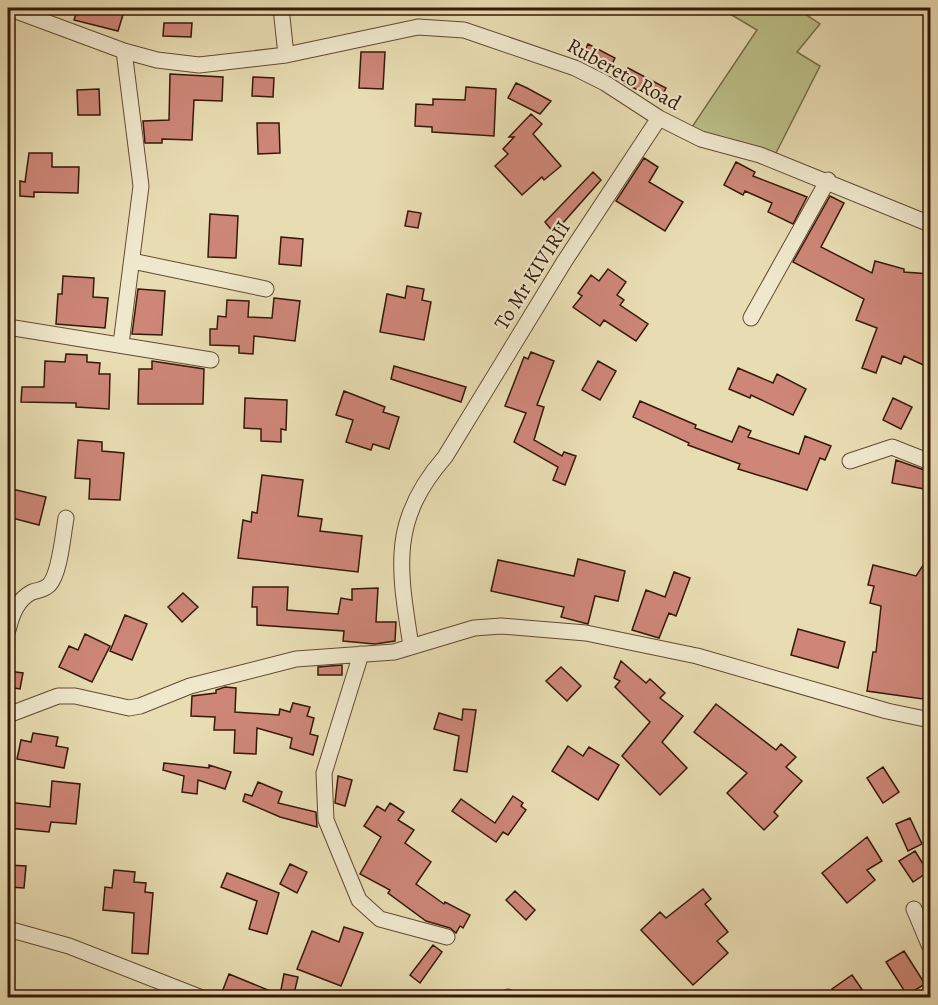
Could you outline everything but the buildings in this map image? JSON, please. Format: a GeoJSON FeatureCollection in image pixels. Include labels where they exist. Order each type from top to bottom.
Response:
{"type":"FeatureCollection","features":[{"type":"Feature","properties":{"kind":"street","name":"Rubereto Road"},"geometry":{"type":"LineString","coordinates":[[8,8],[124,51],[157,60],[199,64],[286,55],[418,27],[464,30],[575,68],[614,88],[658,118],[701,139],[760,155],[828,180],[930,224]]}},
{"type":"Feature","properties":{"kind":"street"},"geometry":{"type":"LineString","coordinates":[[281,8],[286,55]]}},
{"type":"Feature","properties":{"kind":"street"},"geometry":{"type":"LineString","coordinates":[[121,344],[141,186],[124,51]]}},
{"type":"Feature","properties":{"kind":"street","name":"To Mr KIVIRII"},"geometry":{"type":"LineString","coordinates":[[411,646],[400,559],[412,504],[430,474],[445,457],[558,272],[658,118]]}},
{"type":"Feature","properties":{"kind":"street"},"geometry":{"type":"LineString","coordinates":[[751,318],[828,180]]}},
{"type":"Feature","properties":{"kind":"street"},"geometry":{"type":"LineString","coordinates":[[132,261],[266,289]]}},
{"type":"Feature","properties":{"kind":"street"},"geometry":{"type":"LineString","coordinates":[[8,327],[211,360]]}},
{"type":"Feature","properties":{"kind":"street"},"geometry":{"type":"LineString","coordinates":[[850,461],[892,447],[930,462]]}},
{"type":"Feature","properties":{"kind":"street"},"geometry":{"type":"LineString","coordinates":[[8,630],[13,611],[20,602],[32,592],[44,589],[54,578],[66,518]]}},
{"type":"Feature","properties":{"kind":"street"},"geometry":{"type":"LineString","coordinates":[[8,715],[58,696],[75,696],[129,708],[140,706],[173,691],[271,665],[306,658],[394,652],[474,628],[501,626],[586,633],[697,656],[886,711],[930,720]]}},
{"type":"Feature","properties":{"kind":"street"},"geometry":{"type":"LineString","coordinates":[[361,654],[324,773],[326,820],[346,874],[359,900],[380,920],[447,937]]}},
{"type":"Feature","properties":{"kind":"street"},"geometry":{"type":"LineString","coordinates":[[914,909],[930,947]]}},
{"type":"Feature","properties":{"kind":"street"},"geometry":{"type":"LineString","coordinates":[[8,929],[69,946],[202,998]]}},
{"type":"Feature","properties":{"kind":"green space"},"geometry":{"type":"Polygon","coordinates":[[[720,8],[796,8],[820,24],[797,52],[820,66],[775,155],[712,139],[692,127],[757,30],[720,8]]]}}]}
